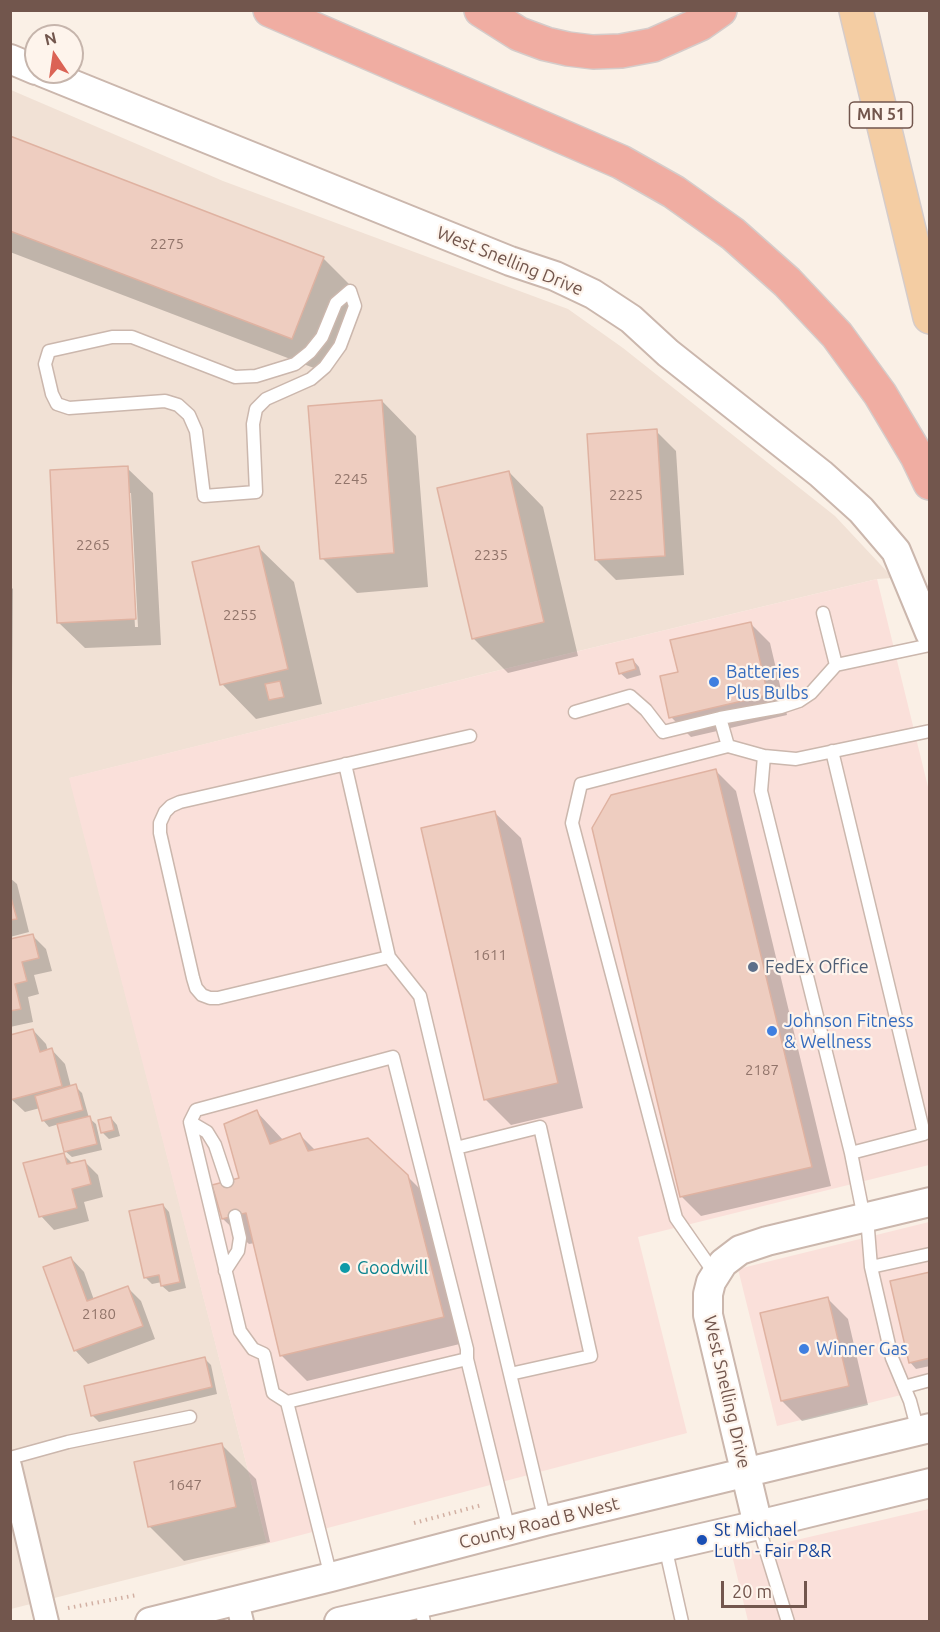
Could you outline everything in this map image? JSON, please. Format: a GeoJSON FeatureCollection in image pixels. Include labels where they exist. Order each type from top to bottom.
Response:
{"type":"FeatureCollection","features":[{"type":"Feature","properties":{"kind":"highway"},"geometry":{"type":"LineString","coordinates":[[270,10],[621,162],[674,192],[733,234],[787,282],[837,335],[880,394],[917,456],[930,483]]}},
{"type":"Feature","properties":{"kind":"highway"},"geometry":{"type":"LineString","coordinates":[[481,10],[519,34],[546,44],[593,52],[621,51],[653,45],[691,29],[720,10]]}},
{"type":"Feature","properties":{"kind":"main road","name":"MN 51"},"geometry":{"type":"LineString","coordinates":[[856,10],[930,317]]}},
{"type":"Feature","properties":{"kind":"street"},"geometry":{"type":"LineString","coordinates":[[10,59],[24,65]]}},
{"type":"Feature","properties":{"kind":"street","name":"West Snelling Drive"},"geometry":{"type":"LineString","coordinates":[[72,84],[510,261],[555,276],[593,294],[631,319],[668,353],[821,474],[861,510],[896,551],[930,633]]}},
{"type":"Feature","properties":{"kind":"street"},"geometry":{"type":"LineString","coordinates":[[715,1274],[723,1263],[740,1250],[767,1241],[930,1202]]}},
{"type":"Feature","properties":{"kind":"street","name":"West Snelling Drive"},"geometry":{"type":"LineString","coordinates":[[715,1274],[708,1294],[708,1315],[758,1525]]}},
{"type":"Feature","properties":{"kind":"street","name":"County Road B West"},"geometry":{"type":"LineString","coordinates":[[150,1622],[240,1611],[331,1578],[509,1530],[924,1429]]}},
{"type":"Feature","properties":{"kind":"street"},"geometry":{"type":"LineString","coordinates":[[10,1467],[47,1622]]}},
{"type":"Feature","properties":{"kind":"street"},"geometry":{"type":"LineString","coordinates":[[339,1622],[422,1612],[664,1546],[930,1483]]}},
{"type":"Feature","properties":{"kind":"lane"},"geometry":{"type":"LineString","coordinates":[[350,291],[355,306],[340,346],[325,367],[311,379],[266,399],[256,409],[253,424],[256,492],[204,496],[196,431],[189,414],[178,405],[165,400],[69,408],[57,404],[52,394],[45,364],[49,351],[112,337],[132,337],[235,377],[256,376],[295,364],[310,352],[322,337],[336,303],[350,291]]}},
{"type":"Feature","properties":{"kind":"lane"},"geometry":{"type":"LineString","coordinates":[[823,613],[836,666]]}},
{"type":"Feature","properties":{"kind":"lane"},"geometry":{"type":"LineString","coordinates":[[575,712],[630,696],[646,710],[663,732],[720,718],[782,707],[799,701],[811,693],[836,666],[930,645]]}},
{"type":"Feature","properties":{"kind":"lane"},"geometry":{"type":"LineString","coordinates":[[720,718],[728,746]]}},
{"type":"Feature","properties":{"kind":"lane"},"geometry":{"type":"LineString","coordinates":[[715,1274],[676,1218],[572,823],[581,784],[728,746],[764,756],[796,759],[930,731]]}},
{"type":"Feature","properties":{"kind":"lane"},"geometry":{"type":"LineString","coordinates":[[390,957],[218,998],[202,995],[196,988],[193,978],[160,833],[160,824],[165,812],[180,802],[470,736]]}},
{"type":"Feature","properties":{"kind":"lane"},"geometry":{"type":"LineString","coordinates":[[832,751],[924,1134],[851,1153]]}},
{"type":"Feature","properties":{"kind":"lane"},"geometry":{"type":"LineString","coordinates":[[764,756],[761,791],[866,1217],[871,1267],[892,1358],[924,1429]]}},
{"type":"Feature","properties":{"kind":"lane"},"geometry":{"type":"LineString","coordinates":[[345,764],[390,957],[420,996],[545,1521]]}},
{"type":"Feature","properties":{"kind":"lane"},"geometry":{"type":"LineString","coordinates":[[331,1578],[287,1402],[273,1393],[264,1354],[253,1348],[240,1331],[190,1122],[196,1110],[393,1057],[467,1349],[467,1359],[509,1530]]}},
{"type":"Feature","properties":{"kind":"lane"},"geometry":{"type":"LineString","coordinates":[[190,1122],[207,1132],[215,1145],[226,1181]]}},
{"type":"Feature","properties":{"kind":"lane"},"geometry":{"type":"LineString","coordinates":[[456,1148],[540,1127],[591,1356],[510,1374]]}},
{"type":"Feature","properties":{"kind":"lane"},"geometry":{"type":"LineString","coordinates":[[225,1271],[238,1251],[240,1238],[235,1216]]}},
{"type":"Feature","properties":{"kind":"lane"},"geometry":{"type":"LineString","coordinates":[[871,1267],[930,1254]]}},
{"type":"Feature","properties":{"kind":"lane"},"geometry":{"type":"LineString","coordinates":[[287,1402],[467,1359]]}},
{"type":"Feature","properties":{"kind":"lane"},"geometry":{"type":"LineString","coordinates":[[904,1387],[930,1380]]}},
{"type":"Feature","properties":{"kind":"lane"},"geometry":{"type":"LineString","coordinates":[[10,1458],[68,1442],[190,1418]]}},
{"type":"Feature","properties":{"kind":"lane"},"geometry":{"type":"LineString","coordinates":[[758,1525],[788,1622]]}},
{"type":"Feature","properties":{"kind":"lane"},"geometry":{"type":"LineString","coordinates":[[664,1546],[682,1622]]}},
{"type":"Feature","properties":{"kind":"shaded area"},"geometry":{"type":"Polygon","coordinates":[[[11,90],[223,181],[568,309],[623,348],[835,516],[893,578],[877,579],[496,671],[70,778],[267,1544],[11,1609],[11,90]]]}},
{"type":"Feature","properties":{"kind":"shaded area"},"geometry":{"type":"Polygon","coordinates":[[[877,579],[929,791],[929,1165],[638,1237],[687,1433],[267,1544],[69,778],[877,579]]]}},
{"type":"Feature","properties":{"kind":"shaded area"},"geometry":{"type":"Polygon","coordinates":[[[929,1222],[929,1388],[777,1426],[738,1269],[929,1222]]]}},
{"type":"Feature","properties":{"kind":"shaded area"},"geometry":{"type":"Polygon","coordinates":[[[929,1509],[929,1621],[748,1621],[732,1555],[929,1509]]]}},
{"type":"Feature","properties":{"kind":"building"},"geometry":{"type":"Polygon","coordinates":[[[10,136],[324,257],[292,339],[10,231],[10,136]]]}},
{"type":"Feature","properties":{"kind":"building"},"geometry":{"type":"Polygon","coordinates":[[[382,400],[394,553],[320,559],[308,406],[382,400]]]}},
{"type":"Feature","properties":{"kind":"building"},"geometry":{"type":"Polygon","coordinates":[[[657,429],[665,556],[595,560],[587,434],[657,429]]]}},
{"type":"Feature","properties":{"kind":"building"},"geometry":{"type":"Polygon","coordinates":[[[128,466],[136,619],[57,623],[50,470],[128,466]]]}},
{"type":"Feature","properties":{"kind":"building"},"geometry":{"type":"Polygon","coordinates":[[[509,471],[544,622],[472,639],[437,488],[509,471]]]}},
{"type":"Feature","properties":{"kind":"building"},"geometry":{"type":"Polygon","coordinates":[[[259,546],[288,669],[220,685],[192,562],[259,546]]]}},
{"type":"Feature","properties":{"kind":"building"},"geometry":{"type":"Polygon","coordinates":[[[751,622],[768,695],[669,718],[660,676],[678,672],[670,640],[751,622]]]}},
{"type":"Feature","properties":{"kind":"building"},"geometry":{"type":"Polygon","coordinates":[[[633,659],[636,669],[619,674],[616,663],[633,659]]]}},
{"type":"Feature","properties":{"kind":"building"},"geometry":{"type":"Polygon","coordinates":[[[280,681],[284,697],[269,700],[265,684],[280,681]]]}},
{"type":"Feature","properties":{"kind":"building"},"geometry":{"type":"Polygon","coordinates":[[[716,769],[812,1167],[680,1197],[592,828],[611,795],[716,769]]]}},
{"type":"Feature","properties":{"kind":"building"},"geometry":{"type":"Polygon","coordinates":[[[495,811],[558,1083],[484,1100],[421,828],[495,811]]]}},
{"type":"Feature","properties":{"kind":"building"},"geometry":{"type":"Polygon","coordinates":[[[10,894],[17,919],[10,920],[10,894]]]}},
{"type":"Feature","properties":{"kind":"building"},"geometry":{"type":"Polygon","coordinates":[[[33,934],[39,958],[22,962],[27,981],[15,984],[21,1009],[10,1011],[10,939],[33,934]]]}},
{"type":"Feature","properties":{"kind":"building"},"geometry":{"type":"Polygon","coordinates":[[[33,1029],[40,1052],[52,1048],[62,1086],[10,1100],[10,1035],[33,1029]]]}},
{"type":"Feature","properties":{"kind":"building"},"geometry":{"type":"Polygon","coordinates":[[[76,1084],[83,1110],[42,1121],[35,1096],[76,1084]]]}},
{"type":"Feature","properties":{"kind":"building","name":"Goodwill"},"geometry":{"type":"Polygon","coordinates":[[[257,1110],[270,1144],[300,1133],[308,1151],[368,1138],[408,1175],[444,1317],[280,1356],[246,1213],[222,1219],[212,1185],[239,1178],[224,1124],[257,1110]]]}},
{"type":"Feature","properties":{"kind":"building"},"geometry":{"type":"Polygon","coordinates":[[[90,1116],[97,1144],[64,1152],[57,1124],[90,1116]]]}},
{"type":"Feature","properties":{"kind":"building"},"geometry":{"type":"Polygon","coordinates":[[[111,1117],[114,1130],[101,1133],[98,1120],[111,1117]]]}},
{"type":"Feature","properties":{"kind":"building"},"geometry":{"type":"Polygon","coordinates":[[[64,1153],[67,1164],[85,1160],[91,1184],[72,1189],[77,1208],[39,1217],[23,1163],[64,1153]]]}},
{"type":"Feature","properties":{"kind":"building"},"geometry":{"type":"Polygon","coordinates":[[[163,1204],[180,1282],[161,1286],[159,1275],[144,1278],[129,1211],[163,1204]]]}},
{"type":"Feature","properties":{"kind":"building"},"geometry":{"type":"Polygon","coordinates":[[[71,1257],[87,1301],[128,1286],[143,1326],[74,1351],[43,1267],[71,1257]]]}},
{"type":"Feature","properties":{"kind":"building","name":"Winner Gas"},"geometry":{"type":"Polygon","coordinates":[[[930,1272],[930,1358],[909,1363],[890,1281],[930,1272]]]}},
{"type":"Feature","properties":{"kind":"building","name":"Winner Gas"},"geometry":{"type":"Polygon","coordinates":[[[828,1297],[849,1386],[781,1401],[760,1313],[828,1297]]]}},
{"type":"Feature","properties":{"kind":"building"},"geometry":{"type":"Polygon","coordinates":[[[205,1357],[212,1387],[91,1416],[84,1386],[205,1357]]]}},
{"type":"Feature","properties":{"kind":"building"},"geometry":{"type":"Polygon","coordinates":[[[222,1443],[236,1507],[148,1527],[134,1462],[222,1443]]]}},
{"type":"Feature","properties":{"kind":"place","name":"Batteries Plus Bulbs"},"geometry":{"type":"Point","coordinates":[714,682]}},
{"type":"Feature","properties":{"kind":"place","name":"FedEx Office"},"geometry":{"type":"Point","coordinates":[753,967]}},
{"type":"Feature","properties":{"kind":"place","name":"Johnson Fitness & Wellness"},"geometry":{"type":"Point","coordinates":[772,1031]}},
{"type":"Feature","properties":{"kind":"place","name":"Goodwill"},"geometry":{"type":"Point","coordinates":[345,1268]}},
{"type":"Feature","properties":{"kind":"place","name":"Winner Gas"},"geometry":{"type":"Point","coordinates":[804,1349]}},
{"type":"Feature","properties":{"kind":"place","name":"St Michael Luth - Fair P&R"},"geometry":{"type":"Point","coordinates":[702,1540]}}]}
